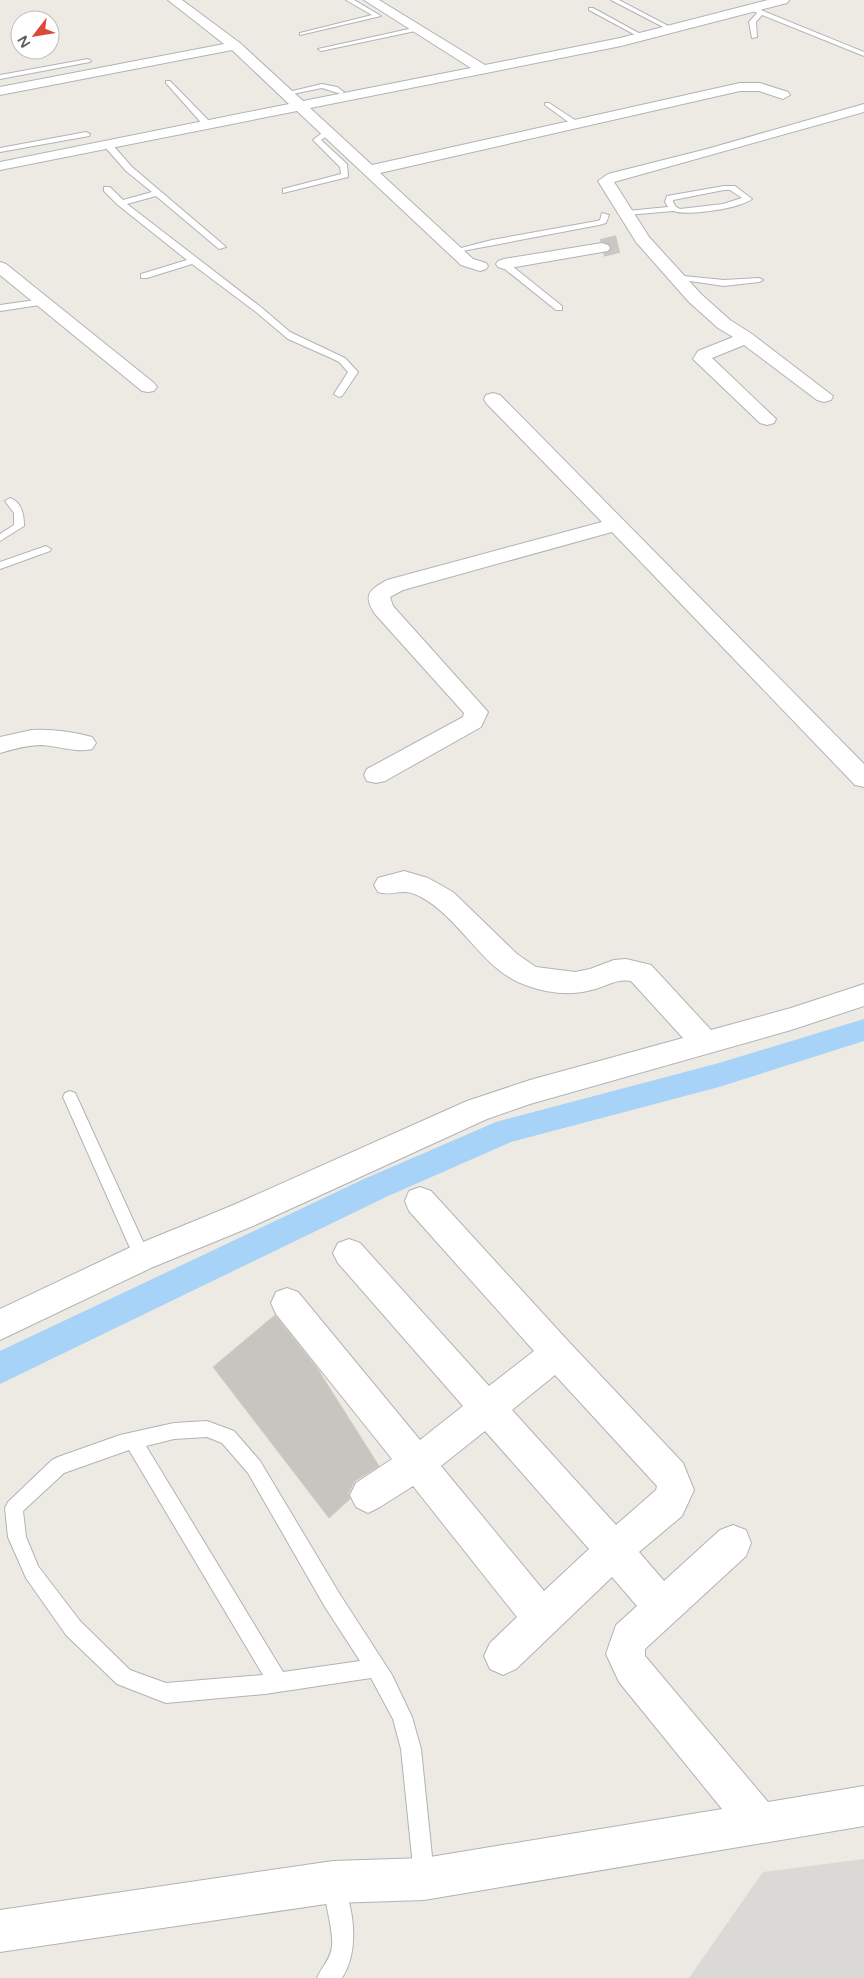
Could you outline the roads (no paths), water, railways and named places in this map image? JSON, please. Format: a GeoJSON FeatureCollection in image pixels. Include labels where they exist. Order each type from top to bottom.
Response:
{"type":"FeatureCollection","features":[{"type":"Feature","properties":{"kind":"street"},"geometry":{"type":"LineString","coordinates":[[174,0],[235,46],[457,250],[467,262],[480,266]]}},
{"type":"Feature","properties":{"kind":"street"},"geometry":{"type":"LineString","coordinates":[[370,0],[484,70]]}},
{"type":"Feature","properties":{"kind":"street"},"geometry":{"type":"LineString","coordinates":[[0,166],[643,37],[756,10],[783,0]]}},
{"type":"Feature","properties":{"kind":"street"},"geometry":{"type":"LineString","coordinates":[[0,91],[235,46]]}},
{"type":"Feature","properties":{"kind":"street"},"geometry":{"type":"LineString","coordinates":[[371,170],[740,87],[760,87],[783,95]]}},
{"type":"Feature","properties":{"kind":"street"},"geometry":{"type":"LineString","coordinates":[[824,396],[724,324],[676,277],[634,241],[627,213],[607,183],[608,179],[712,152],[864,108]]}},
{"type":"Feature","properties":{"kind":"street"},"geometry":{"type":"LineString","coordinates":[[504,264],[602,248]]}},
{"type":"Feature","properties":{"kind":"street"},"geometry":{"type":"LineString","coordinates":[[0,267],[148,387]]}},
{"type":"Feature","properties":{"kind":"street"},"geometry":{"type":"LineString","coordinates":[[746,338],[704,355],[702,360],[767,419]]}},
{"type":"Feature","properties":{"kind":"street"},"geometry":{"type":"LineString","coordinates":[[493,399],[864,779]]}},
{"type":"Feature","properties":{"kind":"street"},"geometry":{"type":"LineString","coordinates":[[376,775],[453,733],[473,720],[476,712],[383,609],[379,594],[395,585],[616,524]]}},
{"type":"Feature","properties":{"kind":"street"},"geometry":{"type":"LineString","coordinates":[[0,745],[42,736],[84,744]]}},
{"type":"Feature","properties":{"kind":"street"},"geometry":{"type":"LineString","coordinates":[[388,885],[405,881],[434,890],[510,964],[526,975],[546,981],[561,982],[590,980],[604,973],[629,968],[641,972],[705,1042]]}},
{"type":"Feature","properties":{"kind":"street"},"geometry":{"type":"LineString","coordinates":[[0,1325],[142,1258],[242,1216],[477,1110],[530,1092],[791,1019],[864,995]]}},
{"type":"Feature","properties":{"kind":"street"},"geometry":{"type":"LineString","coordinates":[[420,1201],[556,1352],[671,1475],[676,1490],[669,1502],[614,1550],[503,1656]]}},
{"type":"Feature","properties":{"kind":"street"},"geometry":{"type":"LineString","coordinates":[[349,1253],[487,1410],[614,1550],[662,1608]]}},
{"type":"Feature","properties":{"kind":"street"},"geometry":{"type":"LineString","coordinates":[[287,1303],[542,1618]]}},
{"type":"Feature","properties":{"kind":"street"},"geometry":{"type":"LineString","coordinates":[[368,1496],[418,1463],[487,1410],[556,1352]]}},
{"type":"Feature","properties":{"kind":"street"},"geometry":{"type":"LineString","coordinates":[[733,1542],[629,1638],[625,1654],[632,1669],[760,1824]]}},
{"type":"Feature","properties":{"kind":"street"},"geometry":{"type":"LineString","coordinates":[[0,1931],[333,1882],[424,1879],[864,1806]]}},
{"type":"Feature","properties":{"kind":"lane"},"geometry":{"type":"LineString","coordinates":[[302,34],[378,16],[349,0]]}},
{"type":"Feature","properties":{"kind":"lane"},"geometry":{"type":"LineString","coordinates":[[614,0],[671,30]]}},
{"type":"Feature","properties":{"kind":"lane"},"geometry":{"type":"LineString","coordinates":[[591,9],[643,37]]}},
{"type":"Feature","properties":{"kind":"lane"},"geometry":{"type":"LineString","coordinates":[[754,37],[751,22],[756,10],[864,54]]}},
{"type":"Feature","properties":{"kind":"lane"},"geometry":{"type":"LineString","coordinates":[[321,49],[418,29]]}},
{"type":"Feature","properties":{"kind":"lane"},"geometry":{"type":"LineString","coordinates":[[0,78],[88,61]]}},
{"type":"Feature","properties":{"kind":"lane"},"geometry":{"type":"LineString","coordinates":[[168,82],[208,125]]}},
{"type":"Feature","properties":{"kind":"lane"},"geometry":{"type":"LineString","coordinates":[[287,93],[324,85],[332,86],[341,92]]}},
{"type":"Feature","properties":{"kind":"lane"},"geometry":{"type":"LineString","coordinates":[[547,104],[577,124]]}},
{"type":"Feature","properties":{"kind":"lane"},"geometry":{"type":"LineString","coordinates":[[286,191],[345,175],[344,166],[317,140],[329,132]]}},
{"type":"Feature","properties":{"kind":"lane"},"geometry":{"type":"LineString","coordinates":[[0,150],[86,134]]}},
{"type":"Feature","properties":{"kind":"lane"},"geometry":{"type":"LineString","coordinates":[[108,145],[128,169],[222,247]]}},
{"type":"Feature","properties":{"kind":"lane"},"geometry":{"type":"LineString","coordinates":[[627,213],[673,209],[680,211],[724,206],[748,199],[732,188],[724,188],[670,198],[668,202],[673,209]]}},
{"type":"Feature","properties":{"kind":"lane"},"geometry":{"type":"LineString","coordinates":[[107,190],[192,261],[294,339],[341,359],[350,366],[353,372],[339,394]]}},
{"type":"Feature","properties":{"kind":"lane"},"geometry":{"type":"LineString","coordinates":[[121,203],[157,193]]}},
{"type":"Feature","properties":{"kind":"lane"},"geometry":{"type":"LineString","coordinates":[[457,250],[600,223],[603,221],[604,215]]}},
{"type":"Feature","properties":{"kind":"lane"},"geometry":{"type":"LineString","coordinates":[[144,276],[192,261]]}},
{"type":"Feature","properties":{"kind":"lane"},"geometry":{"type":"LineString","coordinates":[[504,264],[559,308]]}},
{"type":"Feature","properties":{"kind":"lane"},"geometry":{"type":"LineString","coordinates":[[676,277],[724,283],[759,280]]}},
{"type":"Feature","properties":{"kind":"lane"},"geometry":{"type":"LineString","coordinates":[[0,308],[43,302]]}},
{"type":"Feature","properties":{"kind":"lane"},"geometry":{"type":"LineString","coordinates":[[0,538],[19,526],[19,513],[10,501]]}},
{"type":"Feature","properties":{"kind":"lane"},"geometry":{"type":"LineString","coordinates":[[0,566],[46,549]]}},
{"type":"Feature","properties":{"kind":"lane"},"geometry":{"type":"LineString","coordinates":[[70,1097],[142,1258]]}},
{"type":"Feature","properties":{"kind":"lane"},"geometry":{"type":"LineString","coordinates":[[376,1668],[278,1682],[166,1693],[124,1676],[73,1628],[32,1572],[17,1536],[14,1508],[58,1466],[132,1441],[174,1431],[207,1429],[228,1437],[254,1467],[332,1600],[376,1668],[402,1717],[411,1749],[424,1879]]}},
{"type":"Feature","properties":{"kind":"lane"},"geometry":{"type":"LineString","coordinates":[[132,1441],[278,1682]]}},
{"type":"Feature","properties":{"kind":"lane"},"geometry":{"type":"LineString","coordinates":[[328,1978],[337,1970],[344,1937],[333,1882]]}},
{"type":"Feature","properties":{"kind":"waterway"},"geometry":{"type":"LineString","coordinates":[[0,1368],[375,1188],[506,1131],[719,1075],[864,1030]]}},
{"type":"Feature","properties":{"kind":"tunnel"},"geometry":{"type":"LineString","coordinates":[[602,248],[618,244]]}}]}
